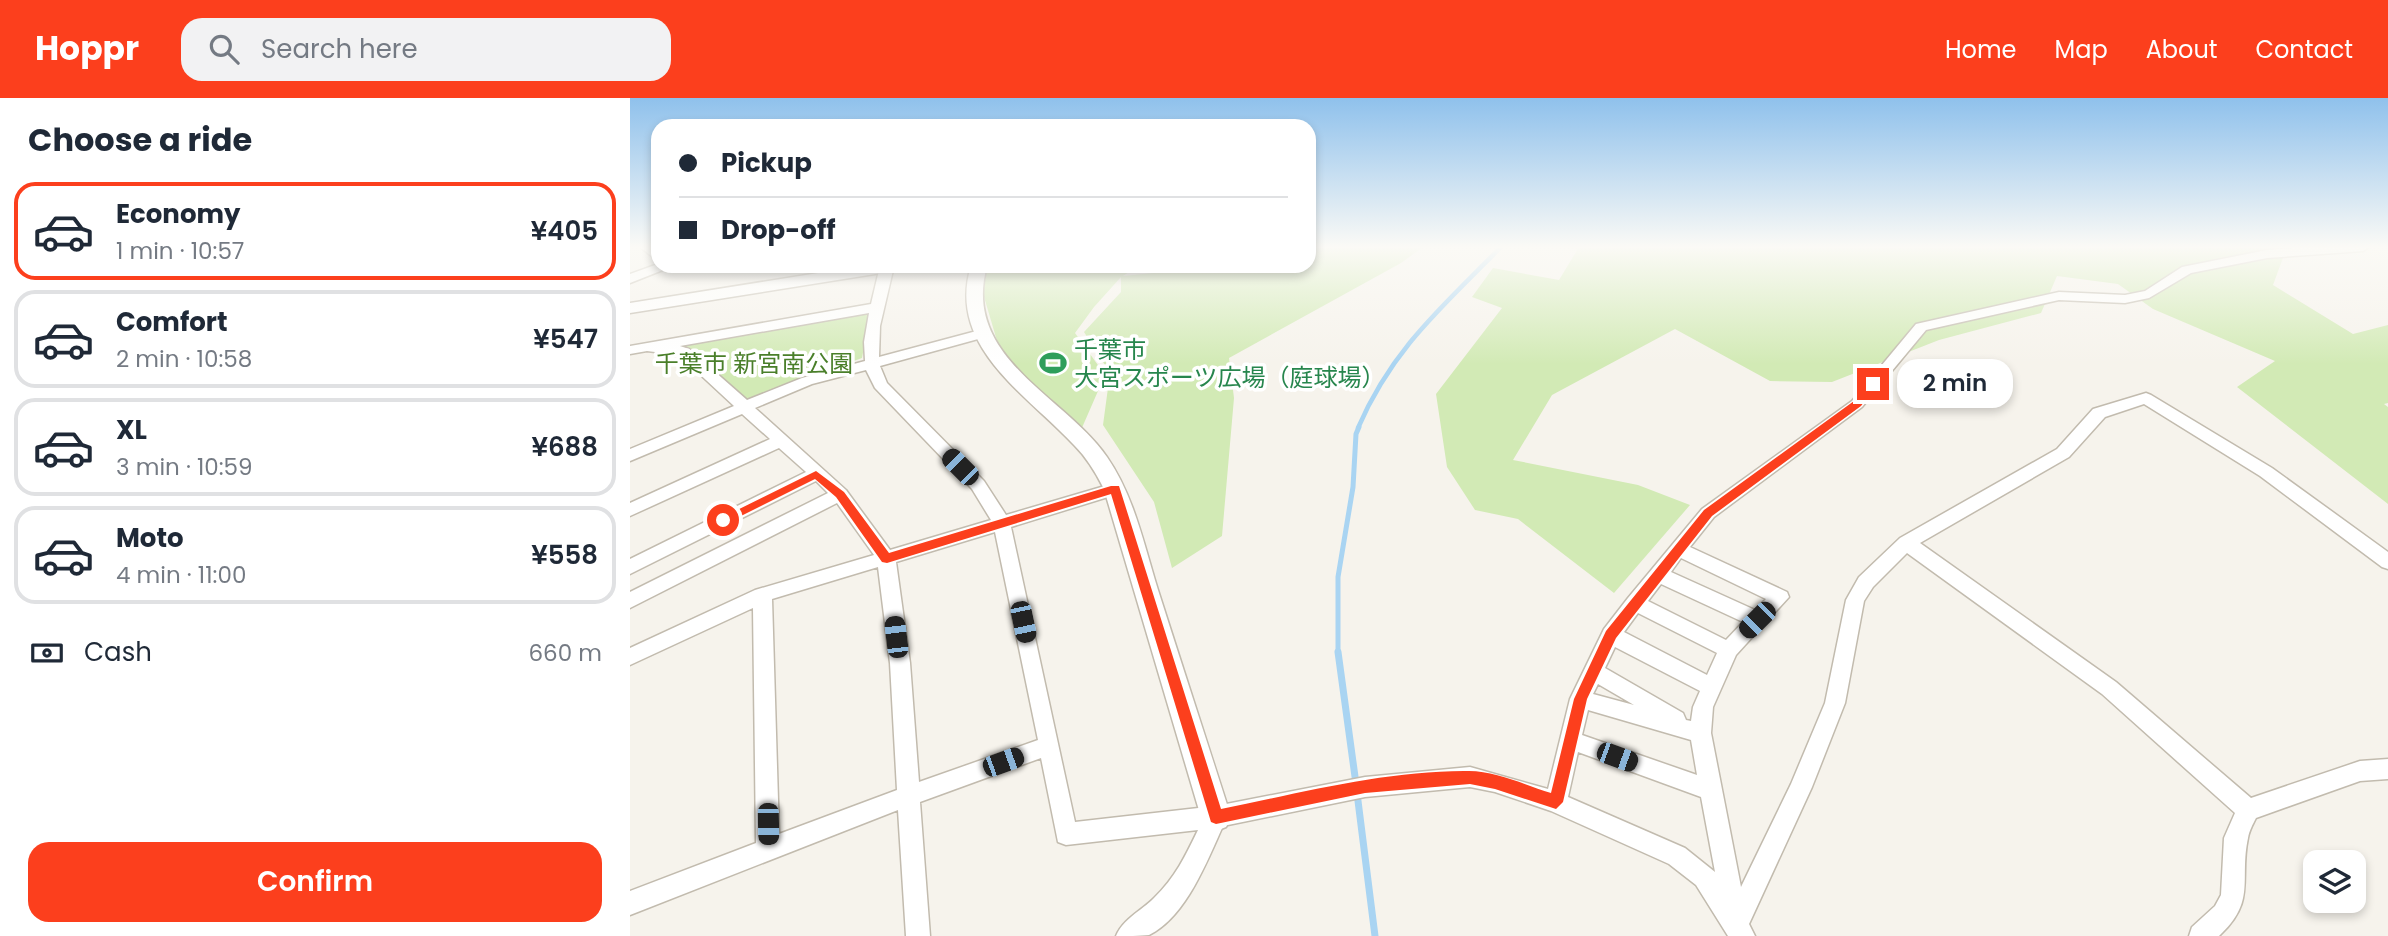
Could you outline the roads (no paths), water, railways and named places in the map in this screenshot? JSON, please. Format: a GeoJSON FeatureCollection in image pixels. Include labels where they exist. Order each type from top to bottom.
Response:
{"type":"FeatureCollection","features":[{"type":"Feature","properties":{"kind":"street"},"geometry":{"type":"LineString","coordinates":[[630,308],[765,286]]}},
{"type":"Feature","properties":{"kind":"street"},"geometry":{"type":"LineString","coordinates":[[884,286],[870,349],[870,363],[880,385],[978,485],[1002,524],[1050,745],[1066,834],[1216,817],[1365,787],[1470,777],[1495,782],[1556,802],[1677,856],[1704,877],[1740,930]]}},
{"type":"Feature","properties":{"kind":"street"},"geometry":{"type":"LineString","coordinates":[[975,286],[974,299],[984,333],[1004,371],[1080,438],[1100,462],[1115,489],[1216,817],[1187,879],[1162,908],[1128,936]]}},
{"type":"Feature","properties":{"kind":"street"},"geometry":{"type":"LineString","coordinates":[[1556,802],[1580,699],[1611,635],[1635,603],[1708,513],[1857,404],[1922,327],[2059,296],[2125,299],[2149,294],[2161,286]]}},
{"type":"Feature","properties":{"kind":"street"},"geometry":{"type":"LineString","coordinates":[[638,349],[879,307]]}},
{"type":"Feature","properties":{"kind":"street"},"geometry":{"type":"LineString","coordinates":[[631,453],[807,381],[984,333]]}},
{"type":"Feature","properties":{"kind":"street"},"geometry":{"type":"LineString","coordinates":[[638,349],[673,348],[684,352],[840,494],[887,558],[900,663],[918,936]]}},
{"type":"Feature","properties":{"kind":"street"},"geometry":{"type":"LineString","coordinates":[[1740,930],[1835,704],[1855,600],[1875,570],[1906,543],[2063,453],[2099,413],[2146,398],[2266,471],[2388,562]]}},
{"type":"Feature","properties":{"kind":"street"},"geometry":{"type":"LineString","coordinates":[[630,510],[780,441]]}},
{"type":"Feature","properties":{"kind":"street"},"geometry":{"type":"LineString","coordinates":[[630,567],[816,474]]}},
{"type":"Feature","properties":{"kind":"street"},"geometry":{"type":"LineString","coordinates":[[630,657],[762,594],[1115,489]]}},
{"type":"Feature","properties":{"kind":"street"},"geometry":{"type":"LineString","coordinates":[[630,601],[840,494]]}},
{"type":"Feature","properties":{"kind":"street"},"geometry":{"type":"LineString","coordinates":[[1906,543],[2109,688],[2248,810]]}},
{"type":"Feature","properties":{"kind":"street"},"geometry":{"type":"LineString","coordinates":[[1678,550],[1780,597],[1728,650],[1703,707],[1700,733],[1740,930]]}},
{"type":"Feature","properties":{"kind":"street"},"geometry":{"type":"LineString","coordinates":[[1658,574],[1757,620]]}},
{"type":"Feature","properties":{"kind":"street"},"geometry":{"type":"LineString","coordinates":[[762,594],[768,849]]}},
{"type":"Feature","properties":{"kind":"street"},"geometry":{"type":"LineString","coordinates":[[1635,603],[1728,650]]}},
{"type":"Feature","properties":{"kind":"street"},"geometry":{"type":"LineString","coordinates":[[1611,635],[1711,687]]}},
{"type":"Feature","properties":{"kind":"street"},"geometry":{"type":"LineString","coordinates":[[1593,671],[1700,733]]}},
{"type":"Feature","properties":{"kind":"street"},"geometry":{"type":"LineString","coordinates":[[1580,699],[1700,733]]}},
{"type":"Feature","properties":{"kind":"street"},"geometry":{"type":"LineString","coordinates":[[1571,740],[1710,790]]}},
{"type":"Feature","properties":{"kind":"street"},"geometry":{"type":"LineString","coordinates":[[630,903],[908,796],[1050,745]]}},
{"type":"Feature","properties":{"kind":"street"},"geometry":{"type":"LineString","coordinates":[[2201,936],[2224,915],[2233,896],[2236,838],[2248,810],[2361,771],[2388,769]]}},
{"type":"Feature","properties":{"kind":"waterway"},"geometry":{"type":"LineString","coordinates":[[1358,428],[1386,375],[1420,330],[1463,286]]}},
{"type":"Feature","properties":{"kind":"waterway"},"geometry":{"type":"LineString","coordinates":[[1338,652],[1338,577],[1353,487],[1356,434],[1359,427]]}},
{"type":"Feature","properties":{"kind":"waterway"},"geometry":{"type":"LineString","coordinates":[[1338,652],[1356,784]]}},
{"type":"Feature","properties":{"kind":"waterway"},"geometry":{"type":"LineString","coordinates":[[1357,793],[1375,936]]}},
{"type":"Feature","properties":{"kind":"place","name":"千葉市 大宮スポーツ広場（庭球場）"},"geometry":{"type":"Point","coordinates":[1053,363]}},
{"type":"Feature","properties":{"kind":"park label","name":"千葉市 新宮南公園"},"geometry":{"type":"Point","coordinates":[754,363]}}]}
